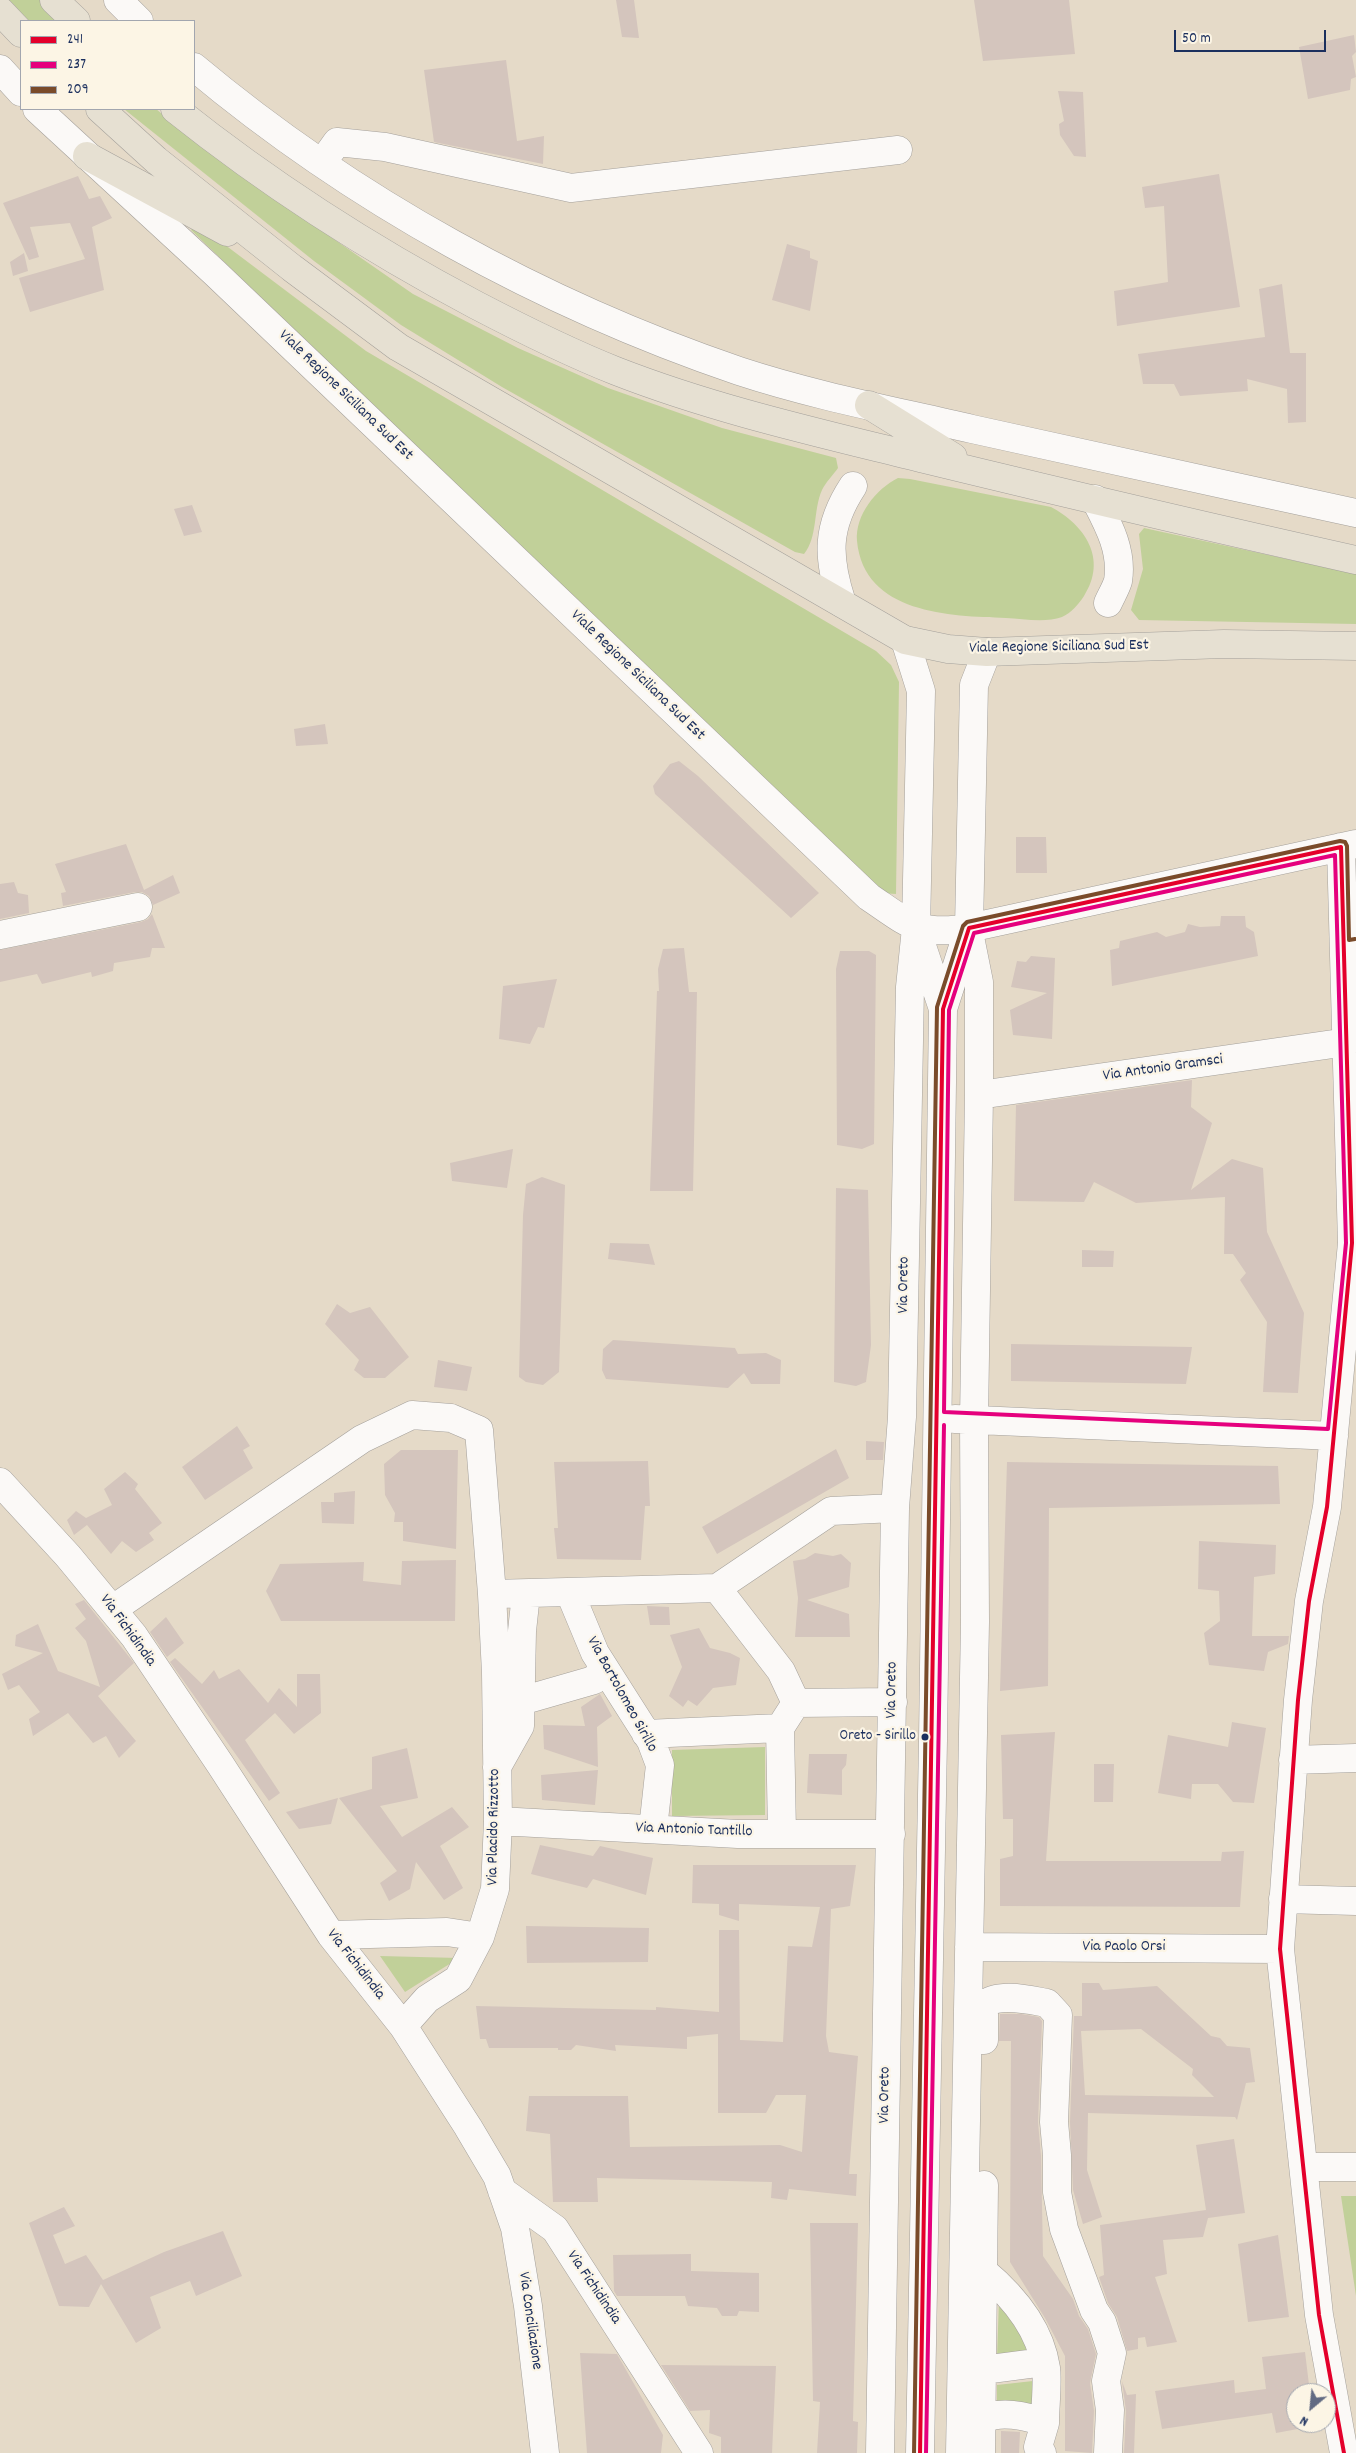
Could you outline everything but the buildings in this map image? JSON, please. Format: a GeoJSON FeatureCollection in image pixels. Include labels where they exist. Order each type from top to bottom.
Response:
{"type":"FeatureCollection","features":[{"type":"Feature","properties":{"kind":"main road"},"geometry":{"type":"LineString","coordinates":[[54,0],[75,20]]}},
{"type":"Feature","properties":{"kind":"main road"},"geometry":{"type":"LineString","coordinates":[[0,11],[20,32]]}},
{"type":"Feature","properties":{"kind":"main road"},"geometry":{"type":"LineString","coordinates":[[195,108],[217,142]]}},
{"type":"Feature","properties":{"kind":"main road","name":"Viale Regione Siciliana Sud Est"},"geometry":{"type":"LineString","coordinates":[[101,110],[156,160],[292,268],[398,347],[904,640],[948,649],[987,652],[1214,645],[1356,646]]}},
{"type":"Feature","properties":{"kind":"main road"},"geometry":{"type":"LineString","coordinates":[[176,110],[217,142],[313,210],[423,276],[524,330],[614,371],[727,410],[993,476],[1356,560]]}},
{"type":"Feature","properties":{"kind":"main road"},"geometry":{"type":"LineString","coordinates":[[88,156],[292,268]]}},
{"type":"Feature","properties":{"kind":"main road"},"geometry":{"type":"LineString","coordinates":[[869,405],[937,449],[993,476]]}},
{"type":"Feature","properties":{"kind":"main road"},"geometry":{"type":"LineString","coordinates":[[1294,546],[1356,550]]}},
{"type":"Feature","properties":{"kind":"street"},"geometry":{"type":"LineString","coordinates":[[118,0],[138,20]]}},
{"type":"Feature","properties":{"kind":"street"},"geometry":{"type":"LineString","coordinates":[[195,68],[281,136],[440,236],[557,297],[632,330],[740,371],[869,405],[1356,513]]}},
{"type":"Feature","properties":{"kind":"street"},"geometry":{"type":"LineString","coordinates":[[0,69],[20,91]]}},
{"type":"Feature","properties":{"kind":"street","name":"Viale Regione Siciliana Sud Est"},"geometry":{"type":"LineString","coordinates":[[38,110],[222,280],[869,898],[916,928],[942,932],[969,928],[1105,889],[1348,845]]}},
{"type":"Feature","properties":{"kind":"street"},"geometry":{"type":"LineString","coordinates":[[322,163],[337,142],[386,147],[571,188],[898,150]]}},
{"type":"Feature","properties":{"kind":"street"},"geometry":{"type":"LineString","coordinates":[[842,603],[835,581],[829,546],[835,520],[853,486]]}},
{"type":"Feature","properties":{"kind":"street"},"geometry":{"type":"LineString","coordinates":[[1095,499],[1113,534],[1118,560],[1118,581],[1108,603]]}},
{"type":"Feature","properties":{"kind":"street","name":"Via Oreto"},"geometry":{"type":"LineString","coordinates":[[880,2453],[895,1508],[902,1417],[910,987],[916,928],[921,691],[904,640]]}},
{"type":"Feature","properties":{"kind":"street"},"geometry":{"type":"LineString","coordinates":[[960,2453],[976,1622],[974,1420],[979,982],[969,928],[974,685],[987,652]]}},
{"type":"Feature","properties":{"kind":"street"},"geometry":{"type":"LineString","coordinates":[[1344,2453],[1319,2315],[1280,1949],[1293,1760],[1309,1601],[1327,1508],[1352,1243],[1347,1042],[1349,946],[1348,845]]}},
{"type":"Feature","properties":{"kind":"street"},"geometry":{"type":"LineString","coordinates":[[0,935],[138,908]]}},
{"type":"Feature","properties":{"kind":"street"},"geometry":{"type":"LineString","coordinates":[[916,928],[943,1009]]}},
{"type":"Feature","properties":{"kind":"street"},"geometry":{"type":"LineString","coordinates":[[920,2453],[943,1009],[969,928]]}},
{"type":"Feature","properties":{"kind":"street","name":"Via Antonio Gramsci"},"geometry":{"type":"LineString","coordinates":[[979,1095],[1347,1042]]}},
{"type":"Feature","properties":{"kind":"street","name":"Via Placido Rizzotto"},"geometry":{"type":"LineString","coordinates":[[113,1609],[362,1439],[412,1414],[451,1418],[479,1430],[492,1594],[498,1821],[495,1889],[480,1937],[458,1979],[427,1999],[403,2026]]}},
{"type":"Feature","properties":{"kind":"street"},"geometry":{"type":"LineString","coordinates":[[902,1417],[1334,1436]]}},
{"type":"Feature","properties":{"kind":"street","name":"Via Fichidindia"},"geometry":{"type":"LineString","coordinates":[[0,1482],[113,1609],[134,1636],[331,1935],[403,2026],[468,2127],[497,2176],[502,2191],[555,2229],[699,2453]]}},
{"type":"Feature","properties":{"kind":"street"},"geometry":{"type":"LineString","coordinates":[[492,1594],[717,1588],[831,1511],[895,1508]]}},
{"type":"Feature","properties":{"kind":"street"},"geometry":{"type":"LineString","coordinates":[[717,1588],[781,1671],[796,1703]]}},
{"type":"Feature","properties":{"kind":"street","name":"Via Bartolomeo Sirillo"},"geometry":{"type":"LineString","coordinates":[[570,1593],[595,1653],[646,1734],[660,1765],[653,1829]]}},
{"type":"Feature","properties":{"kind":"street"},"geometry":{"type":"LineString","coordinates":[[497,1767],[520,1726],[522,1632],[526,1594]]}},
{"type":"Feature","properties":{"kind":"street"},"geometry":{"type":"LineString","coordinates":[[520,1701],[594,1680],[604,1668]]}},
{"type":"Feature","properties":{"kind":"street"},"geometry":{"type":"LineString","coordinates":[[796,1703],[893,1702]]}},
{"type":"Feature","properties":{"kind":"street"},"geometry":{"type":"LineString","coordinates":[[782,1833],[780,1728],[796,1703]]}},
{"type":"Feature","properties":{"kind":"street"},"geometry":{"type":"LineString","coordinates":[[646,1734],[780,1728]]}},
{"type":"Feature","properties":{"kind":"street"},"geometry":{"type":"LineString","coordinates":[[1293,1760],[1356,1758]]}},
{"type":"Feature","properties":{"kind":"street","name":"Via Antonio Tantillo"},"geometry":{"type":"LineString","coordinates":[[498,1821],[738,1834],[891,1834]]}},
{"type":"Feature","properties":{"kind":"street"},"geometry":{"type":"LineString","coordinates":[[1283,1899],[1356,1901]]}},
{"type":"Feature","properties":{"kind":"street"},"geometry":{"type":"LineString","coordinates":[[331,1935],[447,1932],[480,1937]]}},
{"type":"Feature","properties":{"kind":"street","name":"Via Paolo Orsi"},"geometry":{"type":"LineString","coordinates":[[969,1947],[1280,1949]]}},
{"type":"Feature","properties":{"kind":"street"},"geometry":{"type":"LineString","coordinates":[[981,2453],[984,2005],[990,2000],[1006,1999],[1047,2003],[1058,2015],[1054,2122],[1060,2212],[1094,2310],[1102,2322],[1112,2354],[1106,2381],[1110,2410],[1108,2453]]}},
{"type":"Feature","properties":{"kind":"street"},"geometry":{"type":"LineString","coordinates":[[1304,2167],[1356,2167]]}},
{"type":"Feature","properties":{"kind":"street","name":"Via Conciliazione"},"geometry":{"type":"LineString","coordinates":[[502,2191],[516,2228],[527,2296],[545,2453]]}},
{"type":"Feature","properties":{"kind":"street"},"geometry":{"type":"LineString","coordinates":[[983,2271],[1004,2289],[1021,2309],[1034,2332],[1046,2368],[1045,2422],[1038,2447],[1042,2453]]}},
{"type":"Feature","properties":{"kind":"street"},"geometry":{"type":"LineString","coordinates":[[983,2370],[1044,2362]]}},
{"type":"Feature","properties":{"kind":"street"},"geometry":{"type":"LineString","coordinates":[[982,2421],[988,2416],[1007,2416],[1030,2417],[1045,2422]]}},
{"type":"Feature","properties":{"kind":"green space"},"geometry":{"type":"Polygon","coordinates":[[[9,0],[40,0],[59,20],[28,20],[9,0]]]}},
{"type":"Feature","properties":{"kind":"green space"},"geometry":{"type":"Polygon","coordinates":[[[125,110],[157,110],[214,156],[413,294],[518,348],[608,388],[722,428],[836,458],[838,468],[822,490],[811,540],[804,554],[795,552],[502,387],[401,325],[314,261],[125,110]]]}},
{"type":"Feature","properties":{"kind":"green space"},"geometry":{"type":"Polygon","coordinates":[[[196,223],[366,351],[876,651],[891,665],[899,682],[896,894],[881,893],[191,230],[196,223]]]}},
{"type":"Feature","properties":{"kind":"green space"},"geometry":{"type":"Polygon","coordinates":[[[898,478],[1051,507],[1063,514],[1083,533],[1093,556],[1094,569],[1091,582],[1084,596],[1074,608],[1062,617],[1042,620],[936,612],[913,606],[892,597],[875,584],[863,565],[857,541],[857,531],[859,522],[868,504],[882,489],[898,478]]]}},
{"type":"Feature","properties":{"kind":"green space"},"geometry":{"type":"Polygon","coordinates":[[[1144,528],[1356,574],[1356,624],[1139,620],[1131,610],[1143,569],[1139,534],[1144,528]]]}},
{"type":"Feature","properties":{"kind":"green space"},"geometry":{"type":"Polygon","coordinates":[[[765,1747],[765,1815],[672,1816],[672,1750],[765,1747]]]}},
{"type":"Feature","properties":{"kind":"green space"},"geometry":{"type":"Polygon","coordinates":[[[380,1956],[459,1958],[405,1992],[380,1956]]]}},
{"type":"Feature","properties":{"kind":"green space"},"geometry":{"type":"Polygon","coordinates":[[[1341,2196],[1356,2196],[1356,2296],[1341,2196]]]}},
{"type":"Feature","properties":{"kind":"green space"},"geometry":{"type":"Polygon","coordinates":[[[999,2299],[1031,2351],[997,2359],[999,2299]]]}},
{"type":"Feature","properties":{"kind":"green space"},"geometry":{"type":"Polygon","coordinates":[[[1033,2381],[1037,2412],[997,2413],[997,2385],[1033,2381]]]}},
{"type":"Feature","properties":{"kind":"transit line","name":"209"},"geometry":{"type":"LineString","coordinates":[[914,2453],[937,1007],[963,926],[967,922],[1340,841],[1345,842],[1347,846],[1349,940],[1355,939]]}},
{"type":"Feature","properties":{"kind":"transit line","name":"241"},"geometry":{"type":"LineString","coordinates":[[920,2453],[943,1009],[969,928],[1341,847],[1352,1243],[1327,1507],[1309,1601],[1298,1700],[1280,1949],[1319,2315],[1344,2453]]}},
{"type":"Feature","properties":{"kind":"transit line","name":"237"},"geometry":{"type":"LineString","coordinates":[[1335,855],[1346,1243],[1328,1429],[944,1412],[949,1010],[974,933],[1335,855]]}},
{"type":"Feature","properties":{"kind":"transit line","name":"237"},"geometry":{"type":"LineString","coordinates":[[926,2453],[944,1425]]}},
{"type":"Feature","properties":{"kind":"place","name":"Oreto - Sirillo"},"geometry":{"type":"Point","coordinates":[925,1737]}}]}
